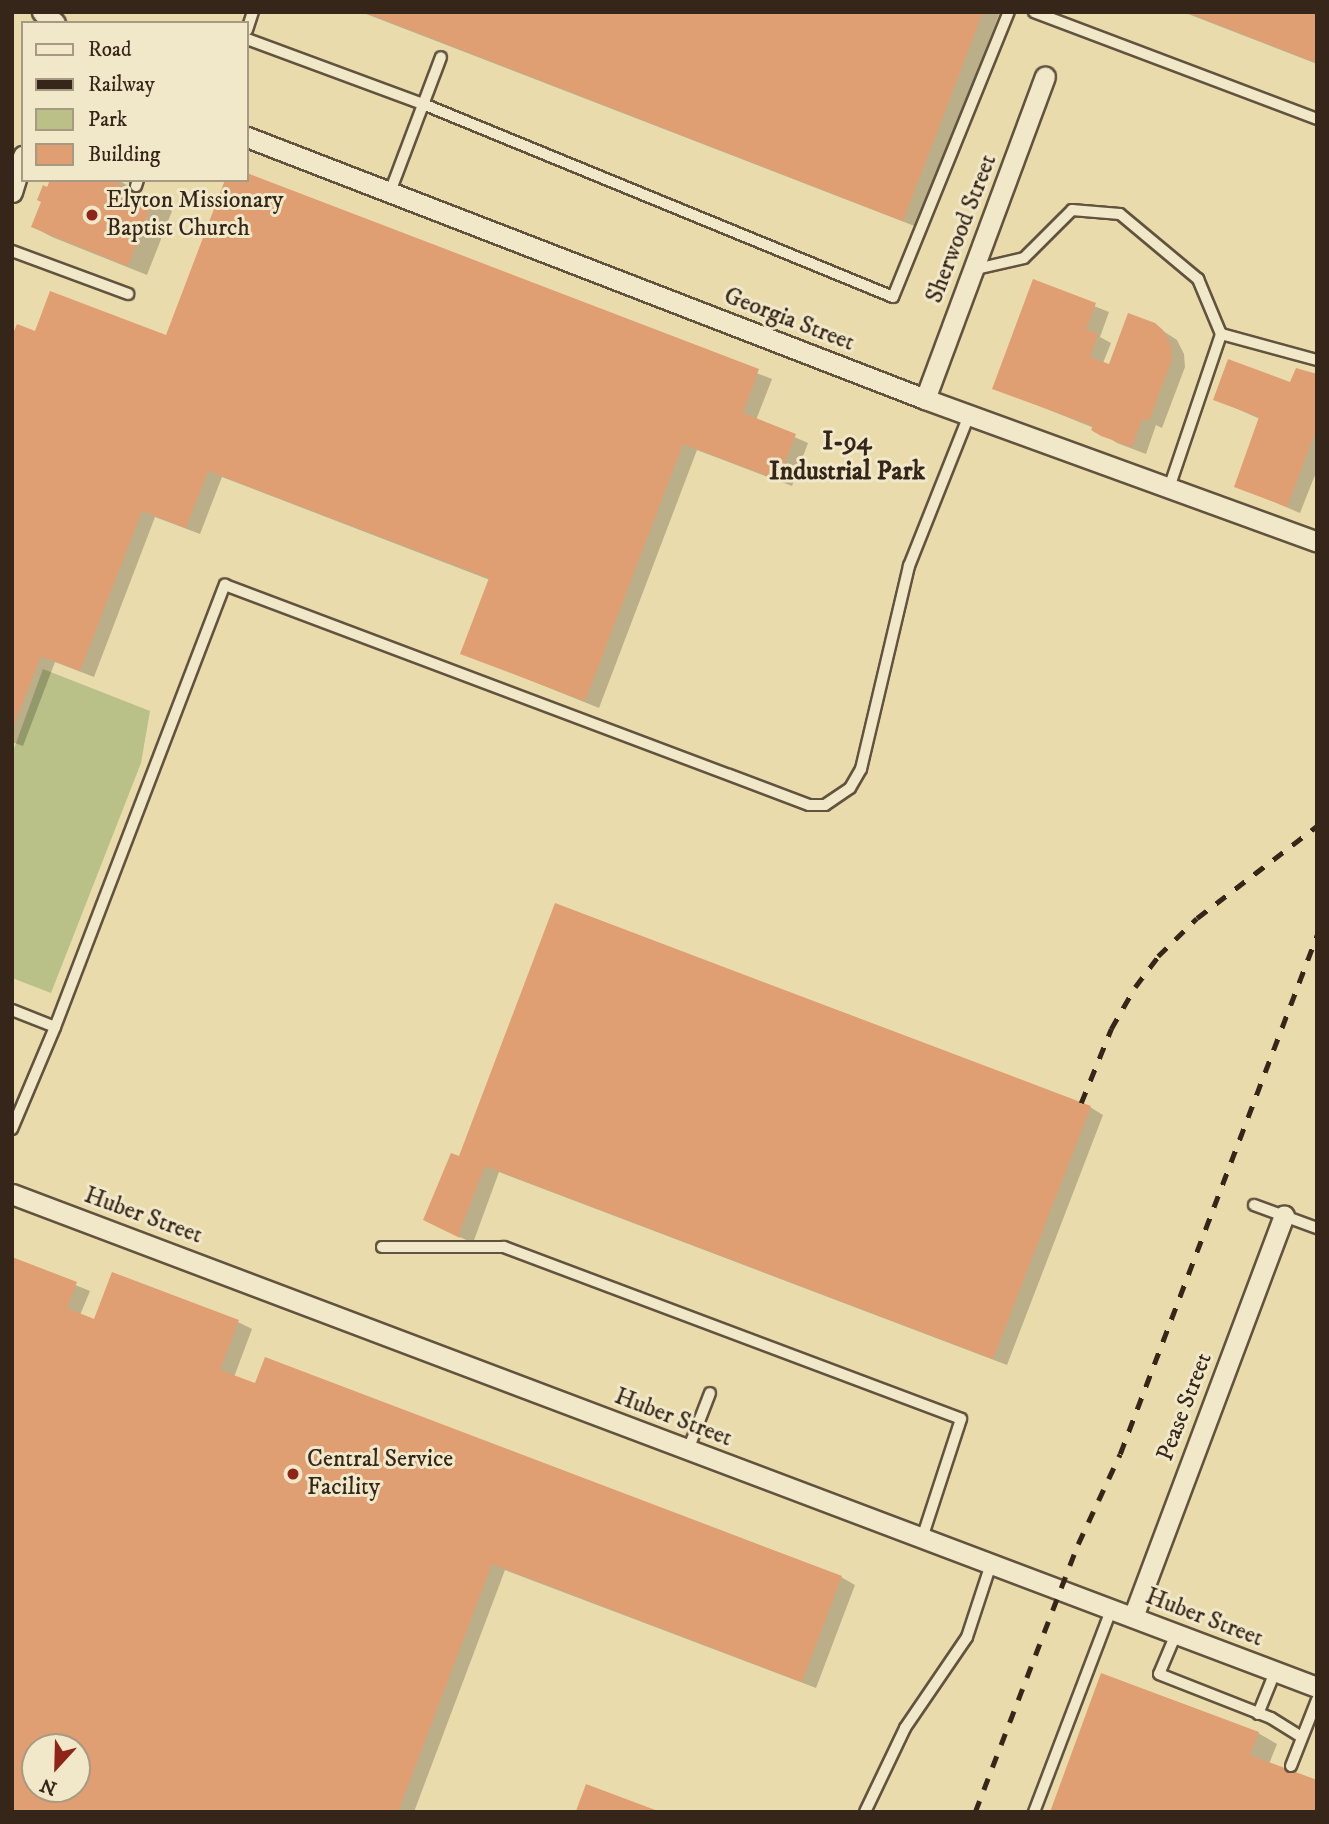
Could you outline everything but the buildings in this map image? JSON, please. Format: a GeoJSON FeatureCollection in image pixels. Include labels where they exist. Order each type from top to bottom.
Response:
{"type":"FeatureCollection","features":[{"type":"Feature","properties":{"kind":"street","name":"Sherwood Street"},"geometry":{"type":"LineString","coordinates":[[925,399],[1045,77]]}},
{"type":"Feature","properties":{"kind":"street","name":"Georgia Street"},"geometry":{"type":"LineString","coordinates":[[248,137],[925,399],[1317,542]]}},
{"type":"Feature","properties":{"kind":"street"},"geometry":{"type":"LineString","coordinates":[[12,192],[21,163]]}},
{"type":"Feature","properties":{"kind":"street","name":"Huber Street"},"geometry":{"type":"LineString","coordinates":[[12,1194],[1317,1688]]}},
{"type":"Feature","properties":{"kind":"street","name":"Pease Street"},"geometry":{"type":"LineString","coordinates":[[1133,1617],[1284,1215]]}},
{"type":"Feature","properties":{"kind":"lane"},"geometry":{"type":"LineString","coordinates":[[248,40],[423,104],[893,297],[1009,12]]}},
{"type":"Feature","properties":{"kind":"lane"},"geometry":{"type":"LineString","coordinates":[[1034,12],[1317,119]]}},
{"type":"Feature","properties":{"kind":"lane"},"geometry":{"type":"LineString","coordinates":[[390,192],[441,57]]}},
{"type":"Feature","properties":{"kind":"lane"},"geometry":{"type":"LineString","coordinates":[[972,270],[1024,258],[1072,210],[1120,214],[1198,279],[1221,334],[1169,488]]}},
{"type":"Feature","properties":{"kind":"lane"},"geometry":{"type":"LineString","coordinates":[[12,251],[128,294]]}},
{"type":"Feature","properties":{"kind":"lane"},"geometry":{"type":"LineString","coordinates":[[1221,334],[1317,360]]}},
{"type":"Feature","properties":{"kind":"lane"},"geometry":{"type":"LineString","coordinates":[[12,1129],[55,1027],[225,585],[809,805],[825,805],[850,788],[861,769],[909,565],[969,415]]}},
{"type":"Feature","properties":{"kind":"lane"},"geometry":{"type":"LineString","coordinates":[[12,1010],[55,1027]]}},
{"type":"Feature","properties":{"kind":"lane"},"geometry":{"type":"LineString","coordinates":[[1254,1205],[1317,1228]]}},
{"type":"Feature","properties":{"kind":"lane"},"geometry":{"type":"LineString","coordinates":[[382,1247],[504,1247],[961,1419],[922,1538]]}},
{"type":"Feature","properties":{"kind":"lane"},"geometry":{"type":"LineString","coordinates":[[688,1450],[710,1393]]}},
{"type":"Feature","properties":{"kind":"lane"},"geometry":{"type":"LineString","coordinates":[[865,1812],[905,1728],[967,1637],[991,1564]]}},
{"type":"Feature","properties":{"kind":"lane"},"geometry":{"type":"LineString","coordinates":[[1034,1812],[1111,1610]]}},
{"type":"Feature","properties":{"kind":"lane"},"geometry":{"type":"LineString","coordinates":[[1176,1634],[1159,1674],[1258,1714],[1302,1737]]}},
{"type":"Feature","properties":{"kind":"lane"},"geometry":{"type":"LineString","coordinates":[[1258,1714],[1275,1672]]}},
{"type":"Feature","properties":{"kind":"lane"},"geometry":{"type":"LineString","coordinates":[[1291,1766],[1317,1700]]}},
{"type":"Feature","properties":{"kind":"green space"},"geometry":{"type":"Polygon","coordinates":[[[43,669],[150,711],[141,763],[51,993],[12,978],[12,754],[43,669]]]}},
{"type":"Feature","properties":{"kind":"railway"},"geometry":{"type":"LineString","coordinates":[[1081,1103],[1111,1029],[1135,987],[1158,956],[1197,918],[1317,826]]}},
{"type":"Feature","properties":{"kind":"railway"},"geometry":{"type":"LineString","coordinates":[[975,1812],[1078,1544],[1120,1454],[1317,935]]}},
{"type":"Feature","properties":{"kind":"place","name":"Elyton Missionary Baptist Church"},"geometry":{"type":"Point","coordinates":[92,215]}},
{"type":"Feature","properties":{"kind":"place","name":"Central Service Facility"},"geometry":{"type":"Point","coordinates":[293,1474]}},
{"type":"Feature","properties":{"kind":"district","name":"I-94 Industrial Park"},"geometry":{"type":"Point","coordinates":[847,457]}}]}
